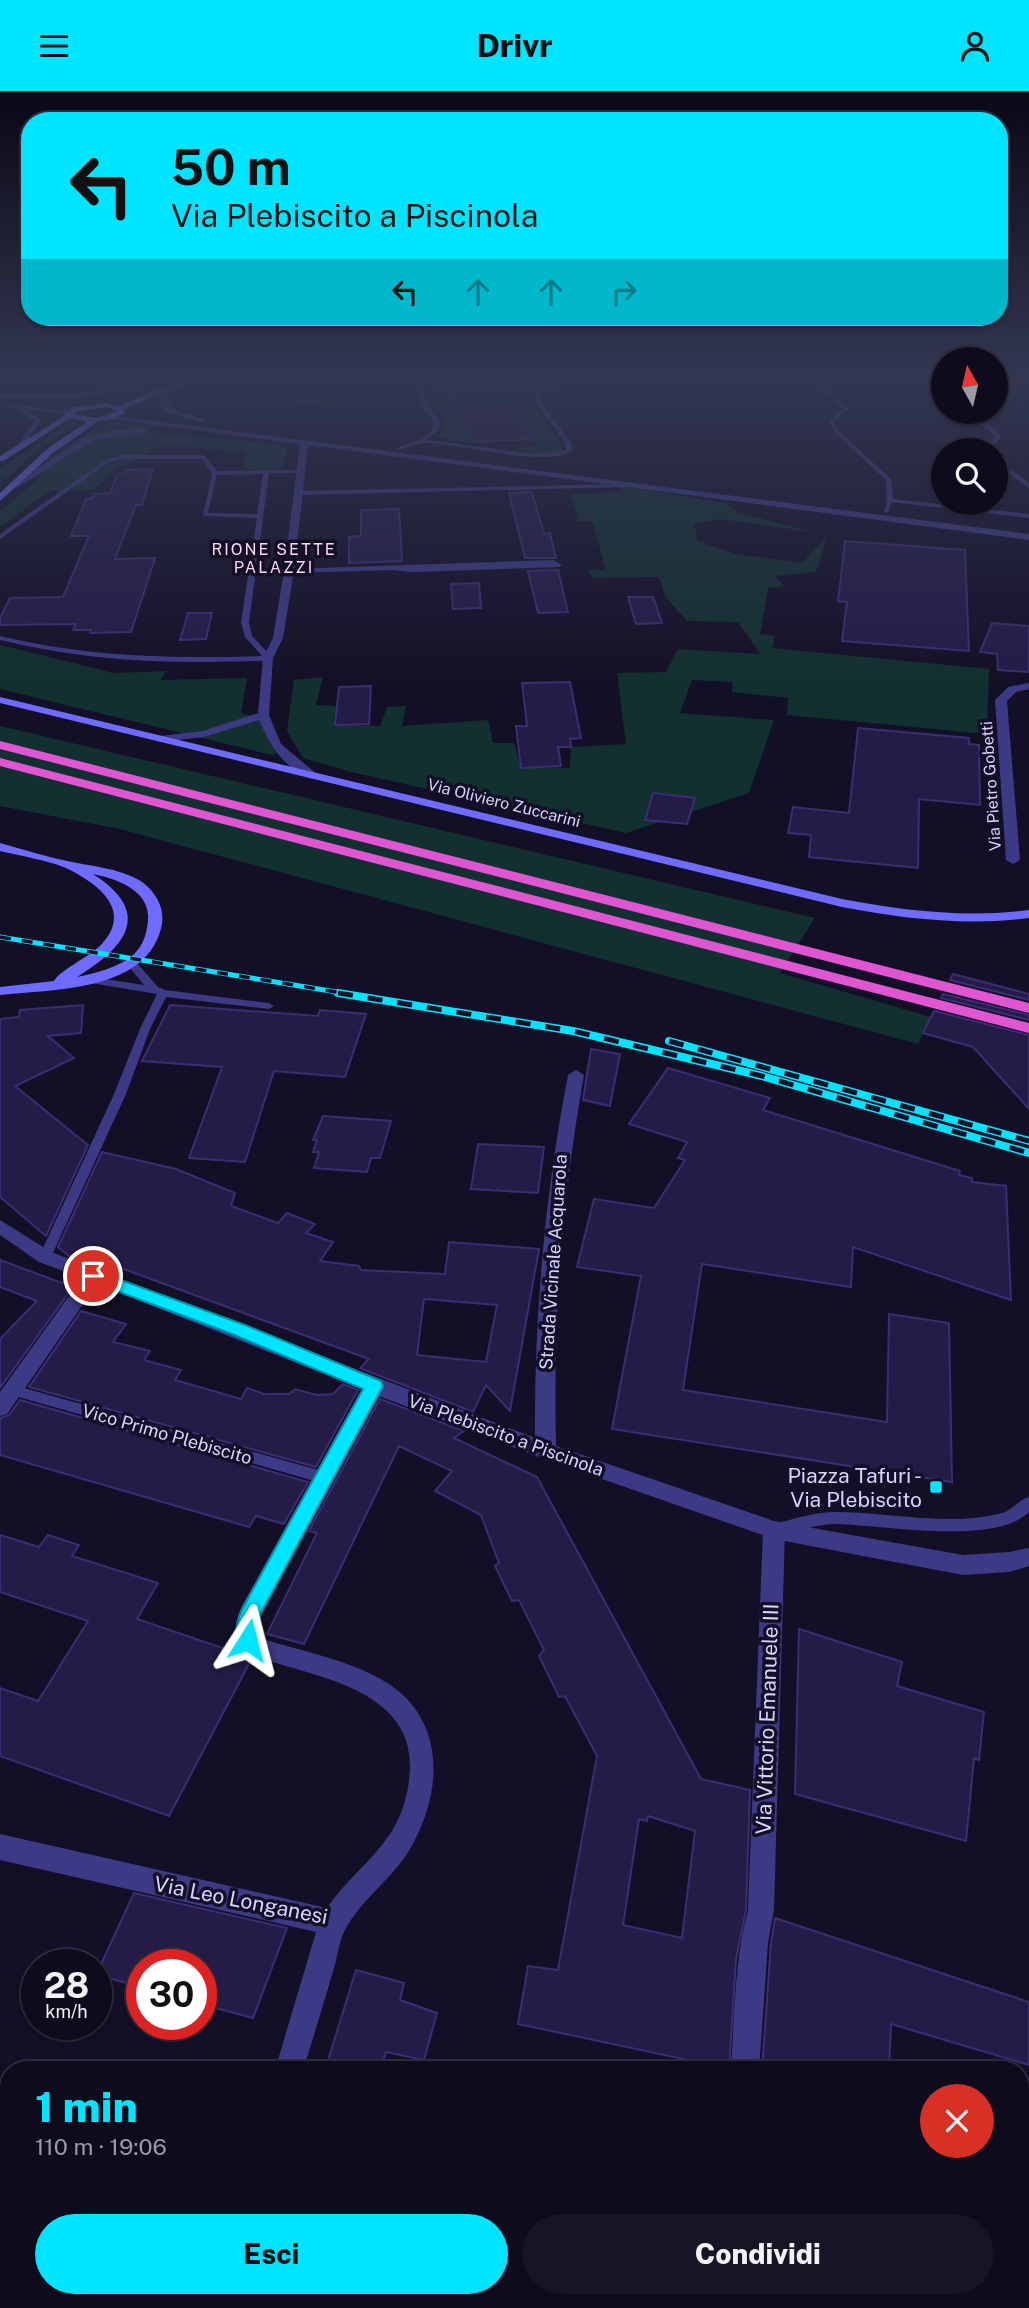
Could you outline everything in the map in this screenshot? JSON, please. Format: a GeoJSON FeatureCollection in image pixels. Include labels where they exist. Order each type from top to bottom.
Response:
{"type":"FeatureCollection","features":[{"type":"Feature","properties":{"kind":"highway"},"geometry":{"type":"LineString","coordinates":[[0,745],[1029,1008]]}},
{"type":"Feature","properties":{"kind":"highway"},"geometry":{"type":"LineString","coordinates":[[0,762],[1029,1028]]}},
{"type":"Feature","properties":{"kind":"main road"},"geometry":{"type":"LineString","coordinates":[[0,498],[22,478]]}},
{"type":"Feature","properties":{"kind":"main road","name":"Via Oliviero Zuccarini"},"geometry":{"type":"LineString","coordinates":[[0,700],[845,904],[926,916],[1003,918],[1029,922]]}},
{"type":"Feature","properties":{"kind":"main road"},"geometry":{"type":"LineString","coordinates":[[0,847],[74,867],[109,873],[132,882],[144,890],[153,902],[156,918],[154,934],[143,953],[108,976],[0,991]]}},
{"type":"Feature","properties":{"kind":"main road"},"geometry":{"type":"LineString","coordinates":[[53,983],[75,974],[105,950],[117,933],[121,920],[120,905],[110,893],[74,867]]}},
{"type":"Feature","properties":{"kind":"main road","name":"Via Oliviero Zuccarini"},"geometry":{"type":"LineString","coordinates":[[1003,918],[1029,914]]}},
{"type":"Feature","properties":{"kind":"street"},"geometry":{"type":"LineString","coordinates":[[15,485],[26,478]]}},
{"type":"Feature","properties":{"kind":"street"},"geometry":{"type":"LineString","coordinates":[[300,478],[278,638],[268,657],[263,715],[276,745],[289,759],[312,775]]}},
{"type":"Feature","properties":{"kind":"street"},"geometry":{"type":"LineString","coordinates":[[576,478],[1029,537]]}},
{"type":"Feature","properties":{"kind":"street"},"geometry":{"type":"LineString","coordinates":[[630,478],[1029,529]]}},
{"type":"Feature","properties":{"kind":"street","name":"Via Pietro Gobetti"},"geometry":{"type":"LineString","coordinates":[[1013,860],[1001,700],[1012,689],[1029,687]]}},
{"type":"Feature","properties":{"kind":"street"},"geometry":{"type":"LineString","coordinates":[[160,739],[204,734],[263,715]]}},
{"type":"Feature","properties":{"kind":"street","name":"Strada Vicinale Acquarola"},"geometry":{"type":"LineString","coordinates":[[546,1451],[544,1397],[548,1282],[559,1158],[576,1075]]}},
{"type":"Feature","properties":{"kind":"street","name":"Via Plebiscito a Piscinola"},"geometry":{"type":"LineString","coordinates":[[3,1233],[45,1257],[239,1329],[374,1386],[546,1451],[774,1529],[963,1565],[1009,1562],[1029,1557]]}},
{"type":"Feature","properties":{"kind":"street"},"geometry":{"type":"LineString","coordinates":[[0,1408],[93,1276]]}},
{"type":"Feature","properties":{"kind":"street"},"geometry":{"type":"LineString","coordinates":[[322,1477],[374,1386]]}},
{"type":"Feature","properties":{"kind":"street","name":"Via Leo Longanesi"},"geometry":{"type":"LineString","coordinates":[[0,1847],[334,1923],[399,1844],[421,1791],[425,1768],[421,1744],[410,1721],[396,1703],[379,1689],[252,1644],[246,1635],[251,1611],[322,1477]]}},
{"type":"Feature","properties":{"kind":"street","name":"Via Vittorio Emanuele III"},"geometry":{"type":"LineString","coordinates":[[746,2061],[755,1943],[761,1909],[774,1529]]}},
{"type":"Feature","properties":{"kind":"street"},"geometry":{"type":"LineString","coordinates":[[292,2061],[334,1923]]}},
{"type":"Feature","properties":{"kind":"lane"},"geometry":{"type":"LineString","coordinates":[[0,537],[83,478]]}},
{"type":"Feature","properties":{"kind":"lane"},"geometry":{"type":"LineString","coordinates":[[214,478],[205,516],[260,516]]}},
{"type":"Feature","properties":{"kind":"lane"},"geometry":{"type":"LineString","coordinates":[[265,478],[246,622],[249,637],[268,657]]}},
{"type":"Feature","properties":{"kind":"lane"},"geometry":{"type":"LineString","coordinates":[[886,511],[890,500],[888,478]]}},
{"type":"Feature","properties":{"kind":"lane"},"geometry":{"type":"LineString","coordinates":[[298,493],[626,485]]}},
{"type":"Feature","properties":{"kind":"lane"},"geometry":{"type":"LineString","coordinates":[[890,500],[1029,516]]}},
{"type":"Feature","properties":{"kind":"lane"},"geometry":{"type":"LineString","coordinates":[[289,571],[555,562],[559,565],[436,570],[392,568]]}},
{"type":"Feature","properties":{"kind":"lane"},"geometry":{"type":"LineString","coordinates":[[0,638],[21,644],[126,659],[268,657]]}},
{"type":"Feature","properties":{"kind":"lane"},"geometry":{"type":"LineString","coordinates":[[131,963],[158,991]]}},
{"type":"Feature","properties":{"kind":"lane"},"geometry":{"type":"LineString","coordinates":[[91,980],[269,1006]]}},
{"type":"Feature","properties":{"kind":"lane"},"geometry":{"type":"LineString","coordinates":[[45,1257],[120,1094],[158,991]]}},
{"type":"Feature","properties":{"kind":"lane","name":"Vico Primo Plebiscito"},"geometry":{"type":"LineString","coordinates":[[13,1390],[322,1477]]}},
{"type":"Feature","properties":{"kind":"lane"},"geometry":{"type":"LineString","coordinates":[[774,1529],[835,1518],[969,1523],[994,1521],[1016,1514],[1029,1503]]}},
{"type":"Feature","properties":{"kind":"green space"},"geometry":{"type":"Polygon","coordinates":[[[39,478],[106,478],[94,490],[50,491],[0,527],[0,511],[39,478]]]}},
{"type":"Feature","properties":{"kind":"green space"},"geometry":{"type":"Polygon","coordinates":[[[619,486],[726,503],[736,512],[812,532],[720,519],[694,524],[698,541],[736,554],[802,563],[827,537],[816,572],[775,576],[784,586],[768,588],[760,634],[775,636],[772,648],[989,669],[987,734],[787,715],[788,698],[732,692],[733,682],[692,680],[680,713],[774,720],[749,793],[626,833],[351,772],[303,758],[287,731],[294,680],[323,677],[316,705],[337,706],[336,725],[380,726],[387,707],[406,706],[402,726],[488,720],[493,743],[514,743],[521,767],[570,768],[571,747],[626,744],[617,673],[666,672],[678,649],[760,654],[738,622],[687,621],[665,596],[659,577],[593,578],[587,570],[606,570],[592,521],[578,521],[570,494],[620,492],[619,486]]]}},
{"type":"Feature","properties":{"kind":"green space"},"geometry":{"type":"Polygon","coordinates":[[[0,645],[114,673],[166,671],[161,680],[247,678],[241,713],[264,719],[282,751],[272,755],[0,689],[0,645]]]}},
{"type":"Feature","properties":{"kind":"green space"},"geometry":{"type":"Polygon","coordinates":[[[0,726],[815,918],[780,973],[931,1017],[918,1044],[120,829],[0,806],[0,726]]]}},
{"type":"Feature","properties":{"kind":"building"},"geometry":{"type":"Polygon","coordinates":[[[115,478],[150,478],[142,505],[136,505],[115,559],[155,558],[131,632],[90,633],[91,630],[73,630],[76,624],[0,625],[0,618],[10,598],[63,597],[89,536],[71,536],[86,499],[92,498],[94,494],[110,493],[115,478]]]}},
{"type":"Feature","properties":{"kind":"building"},"geometry":{"type":"Polygon","coordinates":[[[532,492],[544,534],[550,533],[556,558],[525,558],[509,493],[532,492]]]}},
{"type":"Feature","properties":{"kind":"building"},"geometry":{"type":"Polygon","coordinates":[[[399,509],[402,561],[349,563],[349,537],[361,536],[361,510],[399,509]]]}},
{"type":"Feature","properties":{"kind":"building"},"geometry":{"type":"Polygon","coordinates":[[[845,541],[965,550],[969,651],[842,641],[847,602],[838,601],[845,541]]]}},
{"type":"Feature","properties":{"kind":"building"},"geometry":{"type":"Polygon","coordinates":[[[558,570],[568,612],[538,613],[528,571],[558,570]]]}},
{"type":"Feature","properties":{"kind":"building"},"geometry":{"type":"Polygon","coordinates":[[[479,583],[481,608],[453,609],[451,584],[479,583]]]}},
{"type":"Feature","properties":{"kind":"building"},"geometry":{"type":"Polygon","coordinates":[[[628,597],[653,597],[662,623],[636,624],[628,597]]]}},
{"type":"Feature","properties":{"kind":"building"},"geometry":{"type":"Polygon","coordinates":[[[188,613],[212,613],[206,639],[180,640],[188,613]]]}},
{"type":"Feature","properties":{"kind":"building"},"geometry":{"type":"Polygon","coordinates":[[[992,623],[1029,626],[1029,672],[998,670],[997,654],[980,652],[992,623]]]}},
{"type":"Feature","properties":{"kind":"building"},"geometry":{"type":"Polygon","coordinates":[[[570,682],[581,738],[570,739],[571,747],[558,747],[561,766],[521,768],[516,726],[527,726],[522,683],[570,682]]]}},
{"type":"Feature","properties":{"kind":"building"},"geometry":{"type":"Polygon","coordinates":[[[371,686],[369,724],[335,725],[339,687],[371,686]]]}},
{"type":"Feature","properties":{"kind":"building"},"geometry":{"type":"Polygon","coordinates":[[[858,728],[969,738],[969,744],[979,745],[980,805],[919,799],[918,868],[809,857],[811,835],[788,833],[793,807],[849,813],[858,728]]]}},
{"type":"Feature","properties":{"kind":"building"},"geometry":{"type":"Polygon","coordinates":[[[653,793],[695,798],[687,824],[645,820],[653,793]]]}},
{"type":"Feature","properties":{"kind":"building"},"geometry":{"type":"Polygon","coordinates":[[[953,974],[1029,994],[1029,1000],[950,980],[953,974]]]}},
{"type":"Feature","properties":{"kind":"building"},"geometry":{"type":"Polygon","coordinates":[[[943,994],[1029,1015],[1029,1020],[941,998],[943,994]]]}},
{"type":"Feature","properties":{"kind":"building"},"geometry":{"type":"Polygon","coordinates":[[[83,1005],[81,1033],[48,1036],[74,1058],[15,1086],[88,1145],[46,1236],[0,1197],[0,1019],[19,1017],[20,1010],[83,1005]]]}},
{"type":"Feature","properties":{"kind":"building"},"geometry":{"type":"Polygon","coordinates":[[[170,1005],[318,1016],[320,1010],[366,1014],[345,1077],[274,1071],[245,1162],[189,1158],[222,1067],[142,1061],[170,1005]]]}},
{"type":"Feature","properties":{"kind":"building"},"geometry":{"type":"Polygon","coordinates":[[[934,1011],[1029,1035],[1029,1109],[973,1047],[923,1033],[934,1011]]]}},
{"type":"Feature","properties":{"kind":"building"},"geometry":{"type":"Polygon","coordinates":[[[591,1049],[620,1054],[610,1106],[583,1100],[591,1049]]]}},
{"type":"Feature","properties":{"kind":"building"},"geometry":{"type":"Polygon","coordinates":[[[668,1068],[770,1098],[763,1110],[960,1171],[959,1175],[972,1178],[972,1182],[1006,1186],[1011,1300],[853,1247],[851,1287],[702,1264],[683,1390],[887,1422],[889,1314],[949,1323],[952,1482],[612,1429],[641,1276],[577,1267],[594,1199],[654,1208],[685,1160],[678,1158],[687,1142],[629,1124],[668,1068]]]}},
{"type":"Feature","properties":{"kind":"building"},"geometry":{"type":"Polygon","coordinates":[[[323,1116],[391,1121],[380,1158],[371,1158],[367,1172],[314,1168],[319,1152],[313,1152],[317,1140],[313,1140],[323,1116]]]}},
{"type":"Feature","properties":{"kind":"building"},"geometry":{"type":"Polygon","coordinates":[[[478,1144],[544,1147],[538,1193],[471,1189],[478,1144]]]}},
{"type":"Feature","properties":{"kind":"building"},"geometry":{"type":"Polygon","coordinates":[[[102,1152],[176,1169],[235,1193],[231,1206],[278,1223],[287,1213],[315,1224],[306,1233],[333,1242],[320,1261],[359,1266],[361,1270],[445,1274],[449,1242],[539,1249],[510,1411],[486,1385],[473,1412],[360,1368],[369,1359],[99,1260],[93,1265],[69,1256],[58,1247],[102,1152]],[[424,1299],[417,1355],[486,1362],[497,1305],[424,1299]]]}},
{"type":"Feature","properties":{"kind":"building"},"geometry":{"type":"Polygon","coordinates":[[[0,1260],[73,1287],[0,1388],[0,1339],[37,1301],[0,1287],[0,1260]]]}},
{"type":"Feature","properties":{"kind":"building"},"geometry":{"type":"Polygon","coordinates":[[[81,1311],[126,1324],[113,1342],[150,1351],[144,1360],[181,1370],[175,1380],[241,1399],[247,1388],[264,1394],[289,1394],[295,1389],[316,1395],[333,1394],[343,1384],[358,1390],[316,1467],[29,1387],[81,1311]]]}},
{"type":"Feature","properties":{"kind":"building"},"geometry":{"type":"Polygon","coordinates":[[[380,1399],[464,1431],[454,1438],[537,1477],[701,1779],[750,1790],[746,1910],[736,1959],[730,2061],[693,2061],[518,2024],[528,1966],[558,1970],[597,1756],[565,1696],[559,1697],[539,1656],[544,1650],[519,1600],[512,1601],[495,1566],[499,1563],[481,1515],[435,1491],[452,1471],[399,1446],[304,1644],[267,1634],[317,1533],[309,1531],[380,1399]],[[648,1816],[647,1821],[639,1819],[623,1925],[682,1938],[695,1831],[648,1816]]]}},
{"type":"Feature","properties":{"kind":"building"},"geometry":{"type":"Polygon","coordinates":[[[20,1400],[308,1482],[284,1524],[256,1516],[249,1527],[0,1455],[0,1418],[9,1415],[20,1400]]]}},
{"type":"Feature","properties":{"kind":"building"},"geometry":{"type":"Polygon","coordinates":[[[0,1535],[39,1547],[48,1535],[79,1545],[72,1556],[158,1583],[137,1619],[252,1658],[169,1816],[0,1756],[0,1688],[38,1701],[88,1621],[0,1592],[0,1535]]]}},
{"type":"Feature","properties":{"kind":"building"},"geometry":{"type":"Polygon","coordinates":[[[799,1629],[902,1662],[897,1686],[984,1712],[979,1760],[974,1758],[966,1841],[795,1794],[799,1629]]]}},
{"type":"Feature","properties":{"kind":"building"},"geometry":{"type":"Polygon","coordinates":[[[134,1893],[287,1928],[253,2018],[217,2008],[217,1949],[126,1949],[126,1983],[112,1979],[112,1949],[108,1949],[134,1893]]]}},
{"type":"Feature","properties":{"kind":"building"},"geometry":{"type":"Polygon","coordinates":[[[775,1918],[1029,2002],[1029,2061],[1016,2061],[891,2024],[889,2061],[763,2061],[775,1918]]]}},
{"type":"Feature","properties":{"kind":"building"},"geometry":{"type":"Polygon","coordinates":[[[356,1970],[404,1983],[400,2000],[437,2013],[424,2060],[386,2052],[383,2061],[328,2061],[356,1970]]]}},
{"type":"Feature","properties":{"kind":"railway"},"geometry":{"type":"LineString","coordinates":[[0,937],[349,994]]}},
{"type":"Feature","properties":{"kind":"railway"},"geometry":{"type":"LineString","coordinates":[[338,993],[573,1031],[762,1076],[1029,1153]]}},
{"type":"Feature","properties":{"kind":"railway"},"geometry":{"type":"LineString","coordinates":[[669,1041],[1029,1141]]}},
{"type":"Feature","properties":{"kind":"place","name":"Piazza Tafuri - Via Plebiscito"},"geometry":{"type":"Point","coordinates":[936,1487]}},
{"type":"Feature","properties":{"kind":"district","name":"RIONE SETTE PALAZZI"},"geometry":{"type":"Point","coordinates":[274,558]}},
{"type":"Feature","properties":{"kind":"route"},"geometry":{"type":"LineString","coordinates":[[93,1276],[239,1329],[374,1386],[251,1611],[246,1627],[248,1640]]}}]}
